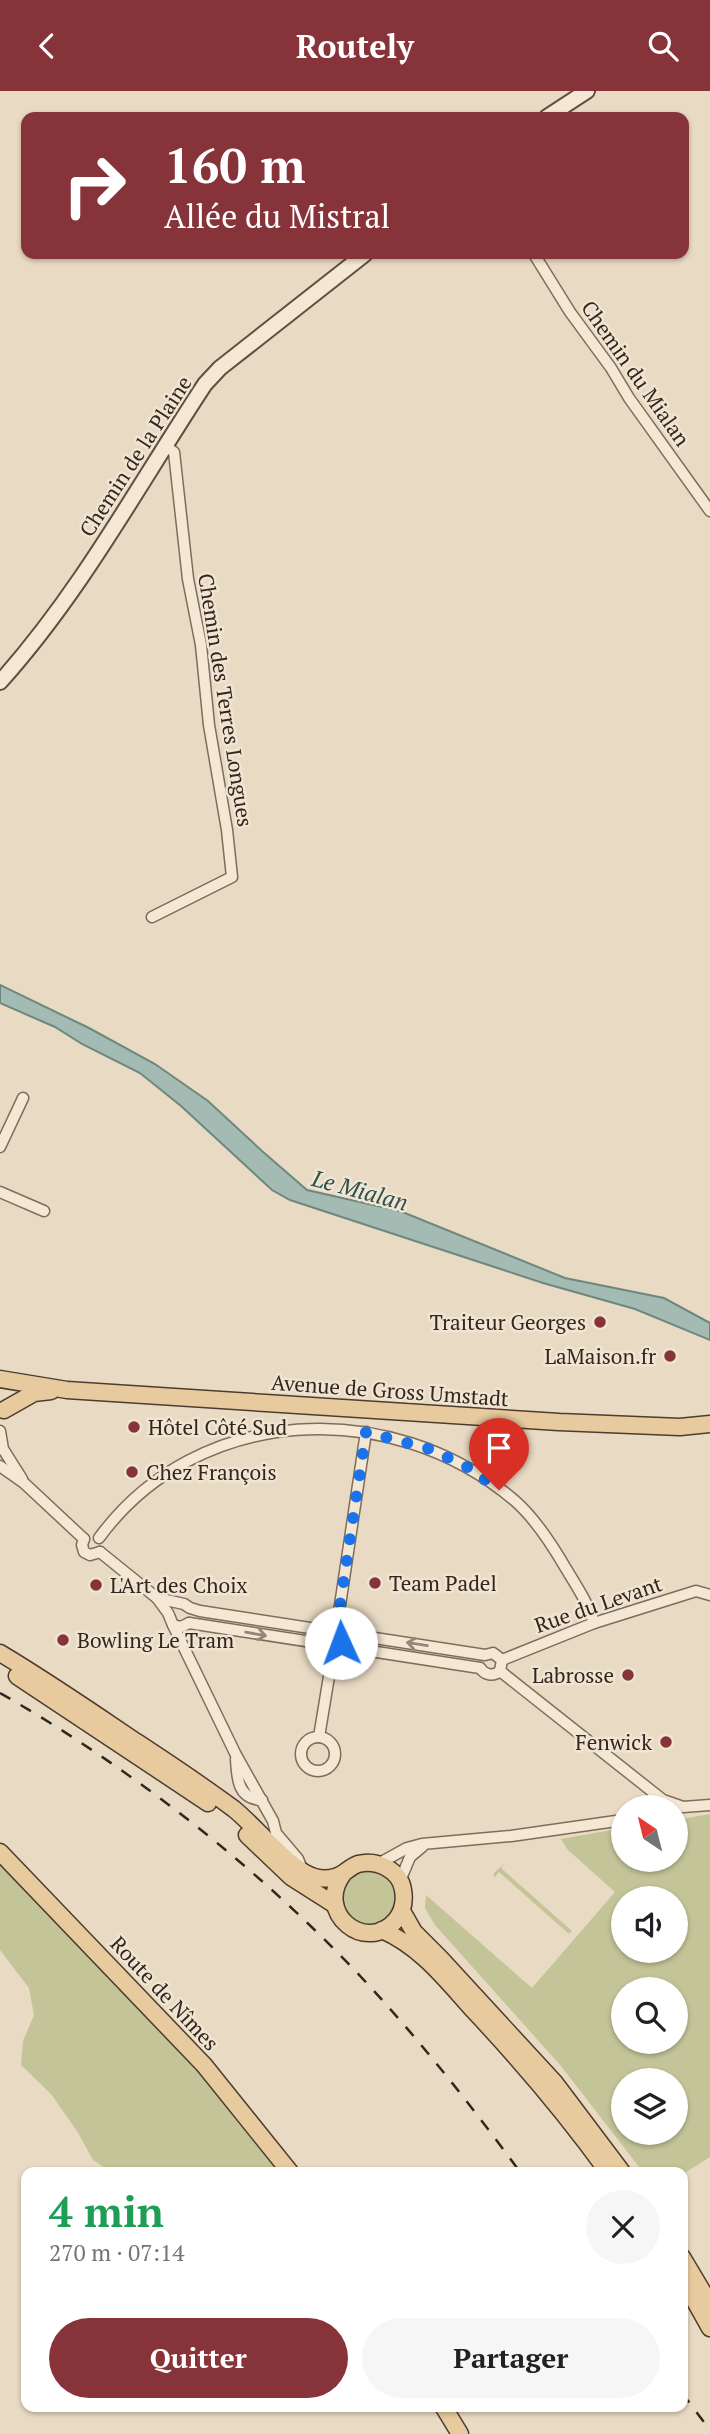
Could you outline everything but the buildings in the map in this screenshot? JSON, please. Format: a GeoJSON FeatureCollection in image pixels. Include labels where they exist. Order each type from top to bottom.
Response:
{"type":"FeatureCollection","features":[{"type":"Feature","properties":{"kind":"main road","name":"Avenue de Gross Umstadt"},"geometry":{"type":"LineString","coordinates":[[0,1380],[67,1389],[559,1422],[680,1427],[710,1424]]}},
{"type":"Feature","properties":{"kind":"main road"},"geometry":{"type":"LineString","coordinates":[[0,1380],[5,1394],[2,1414]]}},
{"type":"Feature","properties":{"kind":"main road","name":"Avenue de Gross Umstadt"},"geometry":{"type":"LineString","coordinates":[[2,1414],[34,1393],[67,1389]]}},
{"type":"Feature","properties":{"kind":"main road"},"geometry":{"type":"LineString","coordinates":[[0,1653],[216,1797],[254,1826],[303,1872],[319,1878],[334,1878],[360,1864],[378,1864],[392,1871],[404,1892],[402,1911],[394,1922],[374,1932],[357,1930],[343,1921],[335,1905],[335,1889],[343,1874]]}},
{"type":"Feature","properties":{"kind":"main road"},"geometry":{"type":"LineString","coordinates":[[0,1665],[209,1804],[247,1835],[291,1877],[335,1905]]}},
{"type":"Feature","properties":{"kind":"main road","name":"Route de Nîmes"},"geometry":{"type":"LineString","coordinates":[[0,1852],[204,2064],[286,2167]]}},
{"type":"Feature","properties":{"kind":"main road"},"geometry":{"type":"LineString","coordinates":[[402,1911],[414,1932],[435,1951],[555,2083],[618,2167]]}},
{"type":"Feature","properties":{"kind":"main road"},"geometry":{"type":"LineString","coordinates":[[382,1930],[411,1945],[450,1985],[538,2080],[604,2167]]}},
{"type":"Feature","properties":{"kind":"main road"},"geometry":{"type":"LineString","coordinates":[[688,2267],[710,2304]]}},
{"type":"Feature","properties":{"kind":"main road"},"geometry":{"type":"LineString","coordinates":[[688,2289],[710,2328]]}},
{"type":"Feature","properties":{"kind":"main road"},"geometry":{"type":"LineString","coordinates":[[447,2412],[460,2434]]}},
{"type":"Feature","properties":{"kind":"street"},"geometry":{"type":"LineString","coordinates":[[555,112],[587,91]]}},
{"type":"Feature","properties":{"kind":"street","name":"Chemin de la Plaine"},"geometry":{"type":"LineString","coordinates":[[0,682],[27,652],[83,575],[205,384],[220,368],[359,259]]}},
{"type":"Feature","properties":{"kind":"street","name":"Chemin du Mialan"},"geometry":{"type":"LineString","coordinates":[[537,259],[629,398],[710,511]]}},
{"type":"Feature","properties":{"kind":"street","name":"Chemin des Terres Longues"},"geometry":{"type":"LineString","coordinates":[[152,917],[232,877],[209,725],[201,645],[188,579],[174,451],[164,445]]}},
{"type":"Feature","properties":{"kind":"street"},"geometry":{"type":"LineString","coordinates":[[0,1147],[23,1098]]}},
{"type":"Feature","properties":{"kind":"street"},"geometry":{"type":"LineString","coordinates":[[0,1192],[44,1211]]}},
{"type":"Feature","properties":{"kind":"street"},"geometry":{"type":"LineString","coordinates":[[99,1538],[143,1493],[199,1455],[228,1444],[283,1430],[346,1429],[366,1432],[430,1449],[469,1468],[515,1501],[550,1540],[579,1590],[594,1623]]}},
{"type":"Feature","properties":{"kind":"street"},"geometry":{"type":"LineString","coordinates":[[0,1431],[3,1449],[24,1483]]}},
{"type":"Feature","properties":{"kind":"street"},"geometry":{"type":"LineString","coordinates":[[334,1646],[341,1643],[342,1639],[336,1632],[366,1432]]}},
{"type":"Feature","properties":{"kind":"street"},"geometry":{"type":"LineString","coordinates":[[0,1466],[24,1483],[84,1539]]}},
{"type":"Feature","properties":{"kind":"street"},"geometry":{"type":"LineString","coordinates":[[92,1535],[99,1538],[102,1545],[100,1552],[94,1555],[84,1552],[84,1539],[92,1535]]}},
{"type":"Feature","properties":{"kind":"street"},"geometry":{"type":"LineString","coordinates":[[100,1552],[157,1598],[168,1613],[278,1837],[298,1859],[303,1872]]}},
{"type":"Feature","properties":{"kind":"street","name":"Rue du Levant"},"geometry":{"type":"LineString","coordinates":[[501,1665],[594,1623],[696,1591],[709,1594]]}},
{"type":"Feature","properties":{"kind":"street"},"geometry":{"type":"LineString","coordinates":[[157,1598],[190,1608],[496,1654],[501,1665],[657,1795]]}},
{"type":"Feature","properties":{"kind":"street"},"geometry":{"type":"LineString","coordinates":[[168,1613],[176,1604]]}},
{"type":"Feature","properties":{"kind":"street"},"geometry":{"type":"LineString","coordinates":[[184,1647],[192,1616],[190,1608]]}},
{"type":"Feature","properties":{"kind":"street"},"geometry":{"type":"LineString","coordinates":[[173,1625],[181,1627],[188,1624],[480,1668],[491,1675],[501,1665]]}},
{"type":"Feature","properties":{"kind":"street"},"geometry":{"type":"LineString","coordinates":[[319,1737],[334,1646]]}},
{"type":"Feature","properties":{"kind":"street"},"geometry":{"type":"LineString","coordinates":[[480,1668],[480,1660],[485,1654]]}},
{"type":"Feature","properties":{"kind":"street"},"geometry":{"type":"LineString","coordinates":[[688,1807],[710,1805]]}},
{"type":"Feature","properties":{"kind":"street"},"geometry":{"type":"LineString","coordinates":[[378,1864],[407,1848],[429,1843],[511,1836],[611,1822]]}},
{"type":"Feature","properties":{"kind":"street"},"geometry":{"type":"LineString","coordinates":[[400,1881],[410,1857],[429,1843]]}},
{"type":"Feature","properties":{"kind":"green space"},"geometry":{"type":"Polygon","coordinates":[[[710,1814],[710,2157],[688,2171],[688,2167],[639,2167],[622,2145],[688,2145],[688,2068],[611,2068],[611,2131],[561,2066],[435,1925],[425,1908],[426,1895],[532,1988],[611,1897],[611,1963],[688,1963],[688,1886],[611,1886],[611,1888],[568,1850],[561,1839],[611,1830],[611,1873],[688,1873],[688,1818],[710,1814]]]}},
{"type":"Feature","properties":{"kind":"green space"},"geometry":{"type":"Polygon","coordinates":[[[0,1852],[101,1955],[286,2167],[104,2167],[93,2160],[51,2094],[21,2065],[23,2041],[34,2015],[29,1988],[0,1950],[0,1852]]]}},
{"type":"Feature","properties":{"kind":"green space"},"geometry":{"type":"Polygon","coordinates":[[[505,1863],[501,1868],[572,1931],[569,1934],[499,1872],[494,1878],[494,1873],[505,1863]]]}},
{"type":"Feature","properties":{"kind":"green space"},"geometry":{"type":"Polygon","coordinates":[[[369,1870],[388,1878],[396,1897],[388,1916],[369,1924],[350,1916],[342,1897],[350,1878],[369,1870]]]}},
{"type":"Feature","properties":{"kind":"water","name":"Le Mialan"},"geometry":{"type":"Polygon","coordinates":[[[0,985],[89,1028],[155,1064],[208,1101],[307,1190],[400,1211],[565,1278],[664,1298],[710,1323],[710,1340],[635,1309],[543,1283],[290,1200],[272,1190],[181,1106],[140,1073],[82,1044],[55,1027],[0,1003],[0,985]]]}},
{"type":"Feature","properties":{"kind":"railway"},"geometry":{"type":"LineString","coordinates":[[0,1693],[106,1759],[158,1796],[257,1877],[304,1920],[349,1964],[408,2029],[516,2167]]}},
{"type":"Feature","properties":{"kind":"railway"},"geometry":{"type":"LineString","coordinates":[[688,2401],[710,2430]]}},
{"type":"Feature","properties":{"kind":"place","name":"Traiteur Georges"},"geometry":{"type":"Point","coordinates":[600,1322]}},
{"type":"Feature","properties":{"kind":"place","name":"LaMaison.fr"},"geometry":{"type":"Point","coordinates":[670,1356]}},
{"type":"Feature","properties":{"kind":"place","name":"Hôtel Côté Sud"},"geometry":{"type":"Point","coordinates":[134,1427]}},
{"type":"Feature","properties":{"kind":"place","name":"Chez François"},"geometry":{"type":"Point","coordinates":[132,1472]}},
{"type":"Feature","properties":{"kind":"place","name":"Team Padel"},"geometry":{"type":"Point","coordinates":[375,1583]}},
{"type":"Feature","properties":{"kind":"place","name":"L'Art des Choix"},"geometry":{"type":"Point","coordinates":[96,1585]}},
{"type":"Feature","properties":{"kind":"place","name":"Bowling Le Tram"},"geometry":{"type":"Point","coordinates":[63,1640]}},
{"type":"Feature","properties":{"kind":"place","name":"Labrosse"},"geometry":{"type":"Point","coordinates":[628,1675]}},
{"type":"Feature","properties":{"kind":"place","name":"Fenwick"},"geometry":{"type":"Point","coordinates":[666,1742]}},
{"type":"Feature","properties":{"kind":"route"},"geometry":{"type":"LineString","coordinates":[[341,1643],[342,1636],[336,1632],[366,1432],[430,1449],[469,1468],[499,1490]]}}]}
